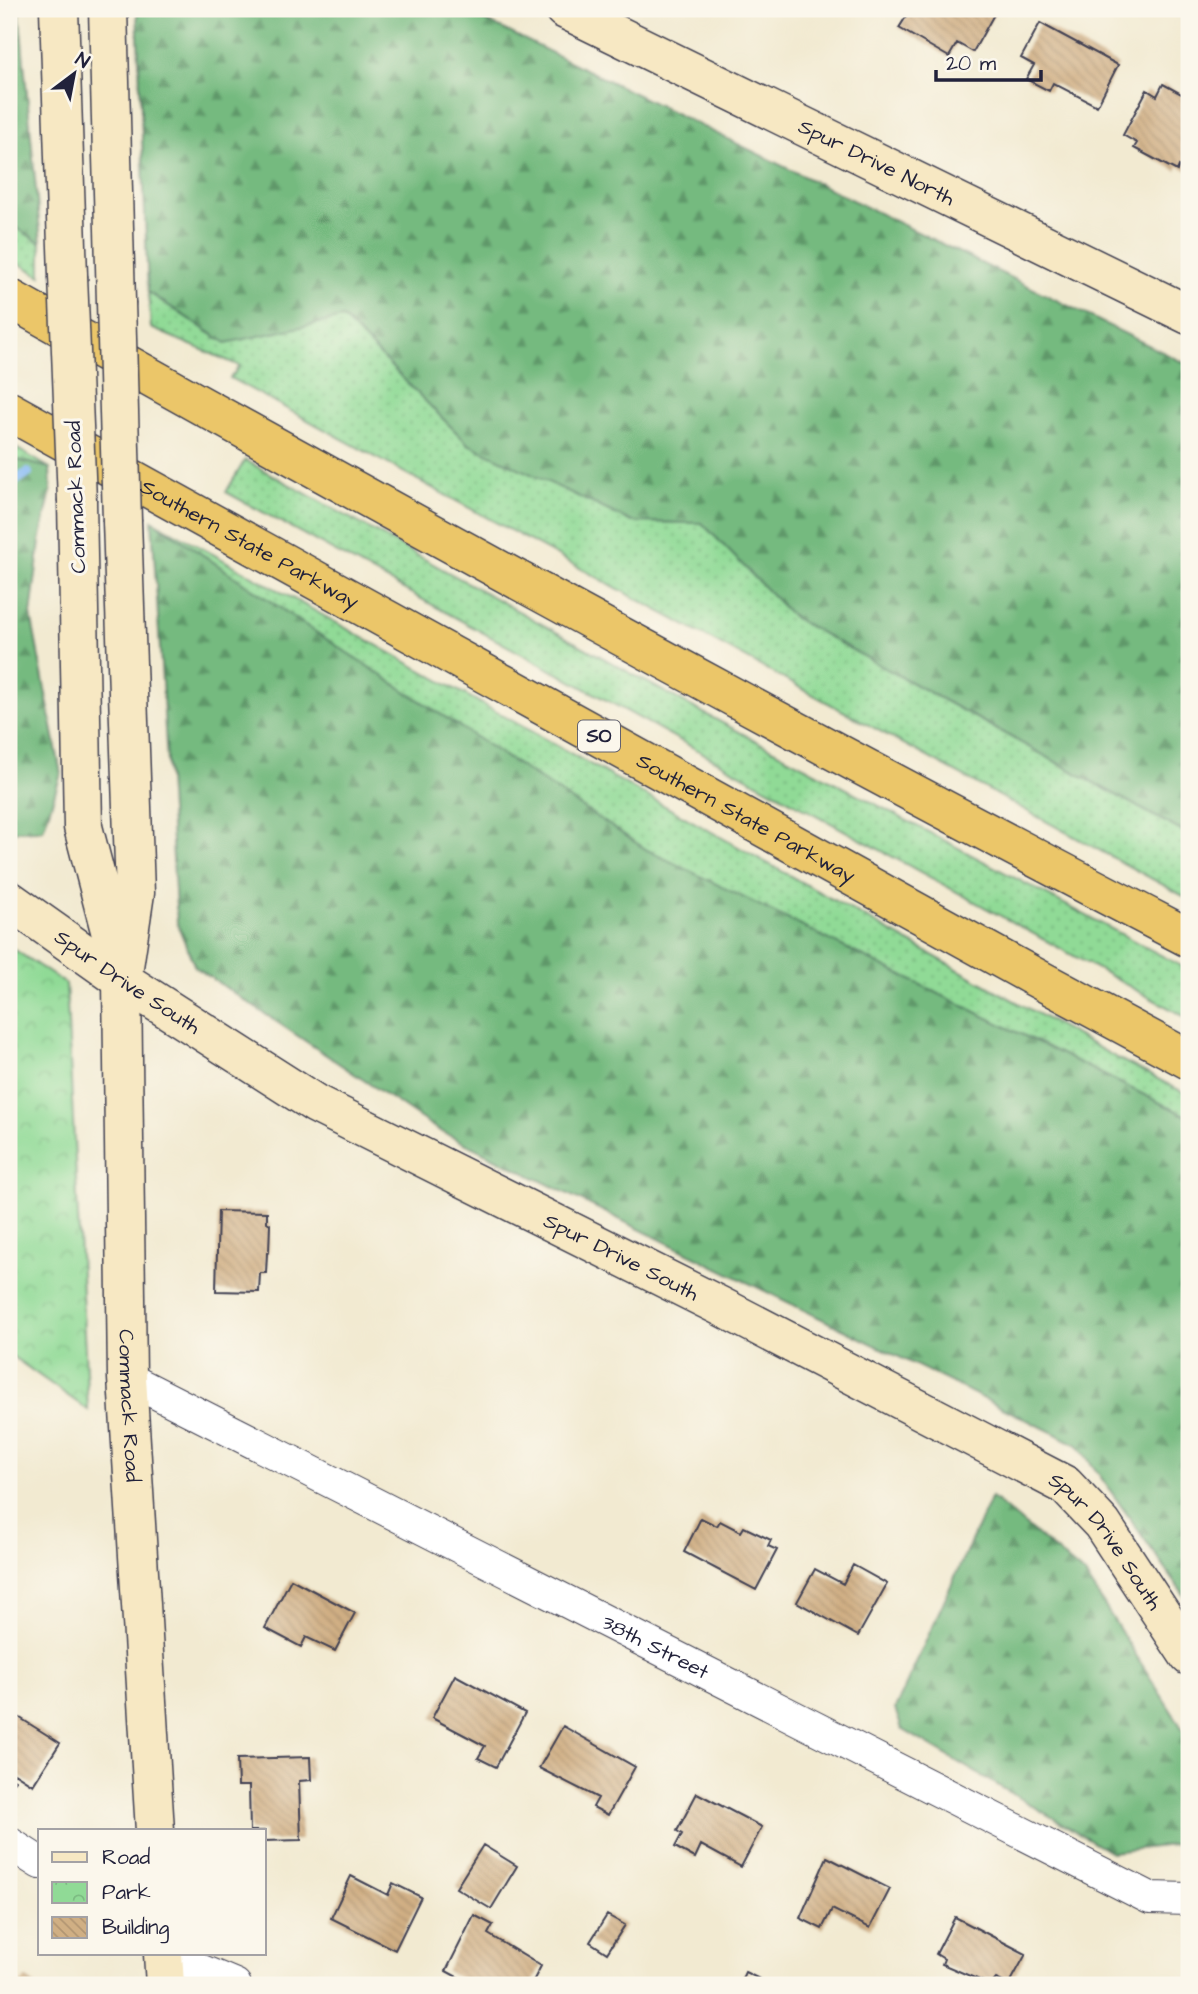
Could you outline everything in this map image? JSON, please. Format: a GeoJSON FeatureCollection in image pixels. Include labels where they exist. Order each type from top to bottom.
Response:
{"type":"FeatureCollection","features":[{"type":"Feature","properties":{"kind":"highway"},"geometry":{"type":"LineString","coordinates":[[9,298],[721,690],[1189,938]]}},
{"type":"Feature","properties":{"kind":"highway","name":"Southern State Parkway"},"geometry":{"type":"LineString","coordinates":[[9,411],[1016,968],[1189,1060]]}},
{"type":"Feature","properties":{"kind":"street","name":"Commack Road"},"geometry":{"type":"LineString","coordinates":[[58,9],[77,501],[83,827],[122,980]]}},
{"type":"Feature","properties":{"kind":"street","name":"Commack Road"},"geometry":{"type":"LineString","coordinates":[[108,9],[135,893],[122,980],[127,1378],[155,1829]]}},
{"type":"Feature","properties":{"kind":"street","name":"Spur Drive North"},"geometry":{"type":"LineString","coordinates":[[564,9],[1189,315]]}},
{"type":"Feature","properties":{"kind":"street","name":"Spur Drive South"},"geometry":{"type":"LineString","coordinates":[[9,900],[122,980],[316,1104],[757,1325],[1065,1485],[1102,1524],[1189,1656]]}},
{"type":"Feature","properties":{"kind":"street","name":"38th Street"},"geometry":{"type":"LineString","coordinates":[[127,1378],[1150,1898],[1189,1899]]}},
{"type":"Feature","properties":{"kind":"street"},"geometry":{"type":"LineString","coordinates":[[9,1843],[38,1862]]}},
{"type":"Feature","properties":{"kind":"street"},"geometry":{"type":"LineString","coordinates":[[163,1955],[165,1985]]}},
{"type":"Feature","properties":{"kind":"street"},"geometry":{"type":"LineString","coordinates":[[183,1955],[197,1969],[235,1985]]}},
{"type":"Feature","properties":{"kind":"green space"},"geometry":{"type":"Polygon","coordinates":[[[9,9],[19,9],[41,243],[9,223],[9,9]]]}},
{"type":"Feature","properties":{"kind":"green space"},"geometry":{"type":"Polygon","coordinates":[[[137,9],[462,9],[1189,365],[1189,835],[794,618],[702,523],[632,522],[468,444],[343,318],[226,343],[148,292],[137,9]]]}},
{"type":"Feature","properties":{"kind":"green space"},"geometry":{"type":"Polygon","coordinates":[[[9,223],[41,243],[41,276],[9,258],[9,223]]]}},
{"type":"Feature","properties":{"kind":"green space"},"geometry":{"type":"Polygon","coordinates":[[[148,292],[220,340],[343,318],[468,444],[632,522],[702,523],[794,618],[1189,835],[1189,899],[230,378],[240,366],[151,328],[148,292]]]}},
{"type":"Feature","properties":{"kind":"green space"},"geometry":{"type":"Polygon","coordinates":[[[9,444],[50,468],[9,458],[9,444]]]}},
{"type":"Feature","properties":{"kind":"green space"},"geometry":{"type":"Polygon","coordinates":[[[9,458],[50,468],[51,490],[40,541],[31,615],[61,774],[43,830],[9,831],[9,458]]]}},
{"type":"Feature","properties":{"kind":"green space"},"geometry":{"type":"Polygon","coordinates":[[[245,460],[681,701],[1189,970],[1189,1019],[226,492],[245,460]]]}},
{"type":"Feature","properties":{"kind":"green space"},"geometry":{"type":"Polygon","coordinates":[[[152,520],[1115,1057],[1189,1095],[1189,1117],[647,850],[308,627],[152,520]]]}},
{"type":"Feature","properties":{"kind":"green space"},"geometry":{"type":"Polygon","coordinates":[[[152,520],[308,627],[647,850],[1189,1117],[1189,1602],[1078,1445],[438,1130],[195,967],[177,923],[152,520]]]}},
{"type":"Feature","properties":{"kind":"green space"},"geometry":{"type":"Polygon","coordinates":[[[9,946],[66,984],[88,1410],[9,1354],[9,946]]]}},
{"type":"Feature","properties":{"kind":"green space"},"geometry":{"type":"Polygon","coordinates":[[[991,1497],[1085,1575],[1189,1739],[1189,1843],[1111,1852],[902,1729],[895,1709],[991,1497]]]}},
{"type":"Feature","properties":{"kind":"building"},"geometry":{"type":"Polygon","coordinates":[[[896,9],[997,9],[973,52],[957,43],[949,57],[899,28],[907,15],[896,9]]]}},
{"type":"Feature","properties":{"kind":"building"},"geometry":{"type":"Polygon","coordinates":[[[1040,23],[1118,65],[1097,106],[1053,83],[1049,91],[1026,79],[1034,65],[1021,58],[1040,23]]]}},
{"type":"Feature","properties":{"kind":"building"},"geometry":{"type":"Polygon","coordinates":[[[1163,84],[1189,98],[1189,172],[1179,166],[1177,171],[1134,148],[1137,143],[1123,135],[1147,90],[1157,96],[1163,84]]]}},
{"type":"Feature","properties":{"kind":"building"},"geometry":{"type":"Polygon","coordinates":[[[218,1211],[267,1212],[267,1222],[270,1224],[269,1252],[266,1273],[260,1273],[259,1292],[216,1291],[218,1211]]]}},
{"type":"Feature","properties":{"kind":"building"},"geometry":{"type":"Polygon","coordinates":[[[701,1518],[717,1526],[720,1521],[741,1532],[744,1527],[771,1540],[768,1546],[777,1550],[756,1590],[684,1552],[701,1518]]]}},
{"type":"Feature","properties":{"kind":"building"},"geometry":{"type":"Polygon","coordinates":[[[853,1565],[887,1584],[858,1636],[797,1602],[815,1569],[843,1584],[853,1565]]]}},
{"type":"Feature","properties":{"kind":"building"},"geometry":{"type":"Polygon","coordinates":[[[291,1579],[355,1613],[335,1651],[306,1637],[301,1647],[265,1628],[291,1579]]]}},
{"type":"Feature","properties":{"kind":"building"},"geometry":{"type":"Polygon","coordinates":[[[455,1675],[525,1713],[496,1767],[478,1758],[485,1746],[432,1718],[455,1675]]]}},
{"type":"Feature","properties":{"kind":"building"},"geometry":{"type":"Polygon","coordinates":[[[9,1711],[60,1743],[33,1785],[14,1773],[11,1778],[15,1780],[11,1785],[9,1783],[9,1711]]]}},
{"type":"Feature","properties":{"kind":"building"},"geometry":{"type":"Polygon","coordinates":[[[563,1726],[635,1767],[608,1815],[593,1807],[598,1798],[539,1768],[563,1726]]]}},
{"type":"Feature","properties":{"kind":"building"},"geometry":{"type":"Polygon","coordinates":[[[310,1757],[311,1780],[299,1781],[301,1840],[266,1841],[266,1829],[250,1829],[249,1786],[238,1786],[237,1759],[310,1757]]]}},
{"type":"Feature","properties":{"kind":"building"},"geometry":{"type":"Polygon","coordinates":[[[697,1793],[762,1827],[741,1867],[701,1845],[695,1858],[675,1847],[682,1834],[677,1831],[697,1793]]]}},
{"type":"Feature","properties":{"kind":"building"},"geometry":{"type":"Polygon","coordinates":[[[483,1845],[517,1866],[491,1909],[456,1888],[483,1845]]]}},
{"type":"Feature","properties":{"kind":"building"},"geometry":{"type":"Polygon","coordinates":[[[827,1857],[890,1889],[870,1928],[832,1909],[822,1929],[800,1918],[827,1857]]]}},
{"type":"Feature","properties":{"kind":"building"},"geometry":{"type":"Polygon","coordinates":[[[351,1876],[388,1895],[393,1883],[421,1897],[395,1950],[331,1918],[351,1876]]]}},
{"type":"Feature","properties":{"kind":"building"},"geometry":{"type":"Polygon","coordinates":[[[474,1915],[493,1925],[488,1934],[541,1966],[531,1985],[462,1985],[459,1983],[461,1979],[446,1971],[474,1915]]]}},
{"type":"Feature","properties":{"kind":"building"},"geometry":{"type":"Polygon","coordinates":[[[607,1915],[625,1925],[607,1953],[590,1942],[607,1915]]]}},
{"type":"Feature","properties":{"kind":"building"},"geometry":{"type":"Polygon","coordinates":[[[955,1917],[1026,1954],[1009,1985],[996,1979],[991,1985],[942,1964],[944,1959],[936,1954],[955,1917]]]}},
{"type":"Feature","properties":{"kind":"building"},"geometry":{"type":"Polygon","coordinates":[[[745,1972],[772,1985],[739,1985],[745,1972]]]}},
{"type":"Feature","properties":{"kind":"building"},"geometry":{"type":"Polygon","coordinates":[[[25,1978],[36,1985],[20,1985],[25,1978]]]}},
{"type":"Feature","properties":{"kind":"waterway"},"geometry":{"type":"LineString","coordinates":[[9,484],[28,473]]}}]}
